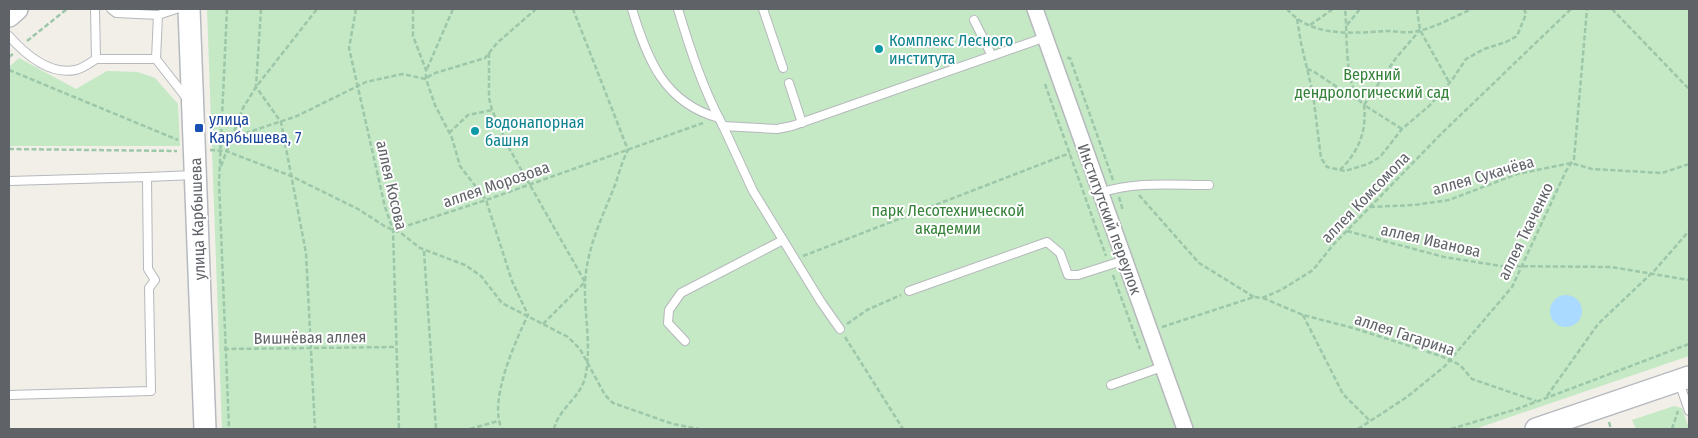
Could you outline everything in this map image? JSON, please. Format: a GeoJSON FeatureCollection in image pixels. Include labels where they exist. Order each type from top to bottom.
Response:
{"type":"FeatureCollection","features":[{"type":"Feature","properties":{"kind":"main road"},"geometry":{"type":"LineString","coordinates":[[9,16],[17,9]]}},
{"type":"Feature","properties":{"kind":"main road","name":"улица Карбышева"},"geometry":{"type":"LineString","coordinates":[[189,9],[205,429]]}},
{"type":"Feature","properties":{"kind":"main road"},"geometry":{"type":"LineString","coordinates":[[1536,429],[1684,379]]}},
{"type":"Feature","properties":{"kind":"street","name":"Институтский переулок"},"geometry":{"type":"LineString","coordinates":[[1035,9],[1125,260],[1142,333],[1156,369],[1185,429]]}},
{"type":"Feature","properties":{"kind":"lane"},"geometry":{"type":"LineString","coordinates":[[95,9],[96,59]]}},
{"type":"Feature","properties":{"kind":"lane"},"geometry":{"type":"LineString","coordinates":[[111,9],[116,13],[158,15],[176,9]]}},
{"type":"Feature","properties":{"kind":"lane"},"geometry":{"type":"LineString","coordinates":[[632,9],[652,64],[668,88],[697,111],[719,118]]}},
{"type":"Feature","properties":{"kind":"lane"},"geometry":{"type":"LineString","coordinates":[[678,9],[699,74],[750,185],[795,260],[840,329]]}},
{"type":"Feature","properties":{"kind":"lane"},"geometry":{"type":"LineString","coordinates":[[763,9],[783,68]]}},
{"type":"Feature","properties":{"kind":"lane"},"geometry":{"type":"LineString","coordinates":[[158,15],[156,59],[193,107]]}},
{"type":"Feature","properties":{"kind":"lane"},"geometry":{"type":"LineString","coordinates":[[974,20],[992,56]]}},
{"type":"Feature","properties":{"kind":"lane"},"geometry":{"type":"LineString","coordinates":[[9,36],[28,56],[60,71],[77,70],[96,59],[156,59]]}},
{"type":"Feature","properties":{"kind":"lane"},"geometry":{"type":"LineString","coordinates":[[723,126],[777,129],[802,123],[1046,37]]}},
{"type":"Feature","properties":{"kind":"lane"},"geometry":{"type":"LineString","coordinates":[[789,82],[802,123]]}},
{"type":"Feature","properties":{"kind":"lane"},"geometry":{"type":"LineString","coordinates":[[9,181],[196,175]]}},
{"type":"Feature","properties":{"kind":"lane"},"geometry":{"type":"LineString","coordinates":[[9,395],[151,391],[149,288],[155,280],[148,269],[147,177]]}},
{"type":"Feature","properties":{"kind":"lane"},"geometry":{"type":"LineString","coordinates":[[1100,193],[1115,187],[1209,185]]}},
{"type":"Feature","properties":{"kind":"lane"},"geometry":{"type":"LineString","coordinates":[[684,341],[668,324],[669,310],[681,293],[783,240]]}},
{"type":"Feature","properties":{"kind":"lane"},"geometry":{"type":"LineString","coordinates":[[909,291],[1047,242],[1060,253],[1068,274],[1078,275],[1125,260]]}},
{"type":"Feature","properties":{"kind":"lane"},"geometry":{"type":"LineString","coordinates":[[1111,385],[1156,369]]}},
{"type":"Feature","properties":{"kind":"lane"},"geometry":{"type":"LineString","coordinates":[[1684,379],[1689,411]]}},
{"type":"Feature","properties":{"kind":"path"},"geometry":{"type":"LineString","coordinates":[[9,57],[67,9]]}},
{"type":"Feature","properties":{"kind":"path"},"geometry":{"type":"LineString","coordinates":[[227,9],[219,129],[219,214],[229,429]]}},
{"type":"Feature","properties":{"kind":"path"},"geometry":{"type":"LineString","coordinates":[[262,9],[256,87],[281,122],[306,253],[315,429]]}},
{"type":"Feature","properties":{"kind":"path"},"geometry":{"type":"LineString","coordinates":[[220,170],[231,138],[256,87],[317,9]]}},
{"type":"Feature","properties":{"kind":"path","name":"аллея Косова"},"geometry":{"type":"LineString","coordinates":[[356,9],[349,48],[385,207],[393,230],[399,429]]}},
{"type":"Feature","properties":{"kind":"path"},"geometry":{"type":"LineString","coordinates":[[414,9],[413,36],[426,70],[426,79],[435,105],[449,133],[460,166],[486,200],[512,281],[528,315],[506,366],[501,388],[498,421],[502,429]]}},
{"type":"Feature","properties":{"kind":"path"},"geometry":{"type":"LineString","coordinates":[[426,70],[453,9]]}},
{"type":"Feature","properties":{"kind":"path"},"geometry":{"type":"LineString","coordinates":[[426,79],[432,74],[476,62],[489,53],[536,9]]}},
{"type":"Feature","properties":{"kind":"path"},"geometry":{"type":"LineString","coordinates":[[554,429],[561,412],[582,385],[587,363],[585,282],[593,236],[628,150],[573,9]]}},
{"type":"Feature","properties":{"kind":"path"},"geometry":{"type":"LineString","coordinates":[[1287,9],[1297,19],[1310,25],[1326,31],[1348,32],[1411,32],[1440,24],[1472,9]]}},
{"type":"Feature","properties":{"kind":"path"},"geometry":{"type":"LineString","coordinates":[[1310,25],[1333,9]]}},
{"type":"Feature","properties":{"kind":"path"},"geometry":{"type":"LineString","coordinates":[[1345,9],[1348,32],[1348,65],[1358,100]]}},
{"type":"Feature","properties":{"kind":"path"},"geometry":{"type":"LineString","coordinates":[[1347,25],[1360,9]]}},
{"type":"Feature","properties":{"kind":"path"},"geometry":{"type":"LineString","coordinates":[[1417,9],[1420,30],[1449,83]]}},
{"type":"Feature","properties":{"kind":"path"},"geometry":{"type":"LineString","coordinates":[[1297,19],[1314,104],[1322,158],[1327,167],[1340,171],[1352,170],[1374,161],[1384,153],[1402,129],[1425,110],[1449,83],[1461,64],[1470,56],[1517,36],[1526,14],[1524,9]]}},
{"type":"Feature","properties":{"kind":"path","name":"аллея Комсомола"},"geometry":{"type":"LineString","coordinates":[[1142,333],[1254,298],[1262,298],[1302,279],[1313,270],[1370,207],[1503,72],[1571,9]]}},
{"type":"Feature","properties":{"kind":"path","name":"аллея Ткаченко"},"geometry":{"type":"LineString","coordinates":[[1358,429],[1407,397],[1450,360],[1512,287],[1571,164],[1576,148],[1588,9]]}},
{"type":"Feature","properties":{"kind":"path"},"geometry":{"type":"LineString","coordinates":[[1612,9],[1689,89]]}},
{"type":"Feature","properties":{"kind":"path"},"geometry":{"type":"LineString","coordinates":[[1340,171],[1352,156],[1364,132],[1364,105],[1396,58],[1420,30]]}},
{"type":"Feature","properties":{"kind":"path"},"geometry":{"type":"LineString","coordinates":[[489,53],[489,98],[492,110],[509,148],[529,185],[585,282]]}},
{"type":"Feature","properties":{"kind":"path"},"geometry":{"type":"LineString","coordinates":[[1307,69],[1313,70],[1402,129]]}},
{"type":"Feature","properties":{"kind":"path"},"geometry":{"type":"LineString","coordinates":[[9,70],[170,139],[185,141]]}},
{"type":"Feature","properties":{"kind":"path"},"geometry":{"type":"LineString","coordinates":[[231,138],[297,116],[357,85],[402,74],[426,79]]}},
{"type":"Feature","properties":{"kind":"path"},"geometry":{"type":"LineString","coordinates":[[1044,79],[1109,265],[1142,333],[1156,369]]}},
{"type":"Feature","properties":{"kind":"path"},"geometry":{"type":"LineString","coordinates":[[449,133],[468,115],[492,110]]}},
{"type":"Feature","properties":{"kind":"path","name":"аллея Морозова"},"geometry":{"type":"LineString","coordinates":[[393,230],[486,200],[719,118]]}},
{"type":"Feature","properties":{"kind":"path"},"geometry":{"type":"LineString","coordinates":[[9,149],[186,151]]}},
{"type":"Feature","properties":{"kind":"path"},"geometry":{"type":"LineString","coordinates":[[206,150],[226,151],[291,176],[401,233],[424,250],[473,270],[502,303],[568,337],[580,349],[605,395],[614,402],[683,428],[699,429]]}},
{"type":"Feature","properties":{"kind":"path"},"geometry":{"type":"LineString","coordinates":[[795,260],[1070,153]]}},
{"type":"Feature","properties":{"kind":"path"},"geometry":{"type":"LineString","coordinates":[[1571,164],[1592,169],[1662,172],[1689,164]]}},
{"type":"Feature","properties":{"kind":"path","name":"аллея Сукачёва"},"geometry":{"type":"LineString","coordinates":[[1370,207],[1414,205],[1449,200],[1517,174],[1571,164]]}},
{"type":"Feature","properties":{"kind":"path"},"geometry":{"type":"LineString","coordinates":[[1132,186],[1199,263],[1254,298]]}},
{"type":"Feature","properties":{"kind":"path","name":"аллея Иванова"},"geometry":{"type":"LineString","coordinates":[[1347,231],[1444,257],[1501,266],[1611,267],[1689,280]]}},
{"type":"Feature","properties":{"kind":"path"},"geometry":{"type":"LineString","coordinates":[[1546,398],[1598,324],[1650,274],[1689,231]]}},
{"type":"Feature","properties":{"kind":"path"},"geometry":{"type":"LineString","coordinates":[[424,250],[436,429]]}},
{"type":"Feature","properties":{"kind":"path"},"geometry":{"type":"LineString","coordinates":[[542,325],[585,282]]}},
{"type":"Feature","properties":{"kind":"path"},"geometry":{"type":"LineString","coordinates":[[903,429],[840,329],[866,310],[909,291]]}},
{"type":"Feature","properties":{"kind":"path","name":"аллея Гагарина"},"geometry":{"type":"LineString","coordinates":[[1262,298],[1303,315],[1414,346],[1460,365],[1472,379],[1536,401]]}},
{"type":"Feature","properties":{"kind":"path"},"geometry":{"type":"LineString","coordinates":[[1303,315],[1343,394],[1370,421]]}},
{"type":"Feature","properties":{"kind":"path"},"geometry":{"type":"LineString","coordinates":[[1451,429],[1512,411],[1689,344]]}},
{"type":"Feature","properties":{"kind":"path","name":"Вишнёвая аллея"},"geometry":{"type":"LineString","coordinates":[[224,349],[396,347]]}},
{"type":"Feature","properties":{"kind":"path"},"geometry":{"type":"LineString","coordinates":[[470,429],[498,421]]}},
{"type":"Feature","properties":{"kind":"path"},"geometry":{"type":"LineString","coordinates":[[1609,422],[1611,429]]}},
{"type":"Feature","properties":{"kind":"green space","name":"парк Лесотехнической академии"},"geometry":{"type":"Polygon","coordinates":[[[207,9],[1689,9],[1689,356],[1475,429],[222,429],[207,9]]]}},
{"type":"Feature","properties":{"kind":"green space"},"geometry":{"type":"Polygon","coordinates":[[[19,58],[76,89],[107,71],[138,72],[155,78],[178,104],[180,146],[9,146],[9,67],[19,58]]]}},
{"type":"Feature","properties":{"kind":"green space"},"geometry":{"type":"Polygon","coordinates":[[[1674,406],[1682,408],[1689,429],[1636,429],[1632,420],[1674,406]]]}},
{"type":"Feature","properties":{"kind":"water"},"geometry":{"type":"Polygon","coordinates":[[[1566,295],[1578,299],[1582,311],[1578,323],[1566,327],[1554,323],[1550,311],[1554,299],[1566,295]]]}},
{"type":"Feature","properties":{"kind":"place","name":"Комплекс Лесного института"},"geometry":{"type":"Point","coordinates":[879,49]}},
{"type":"Feature","properties":{"kind":"place","name":"улица Карбышева, 7"},"geometry":{"type":"Point","coordinates":[199,128]}},
{"type":"Feature","properties":{"kind":"place","name":"Водонапорная башня"},"geometry":{"type":"Point","coordinates":[475,131]}},
{"type":"Feature","properties":{"kind":"park label","name":"Верхний дендрологический сад"},"geometry":{"type":"Point","coordinates":[1372,83]}}]}
